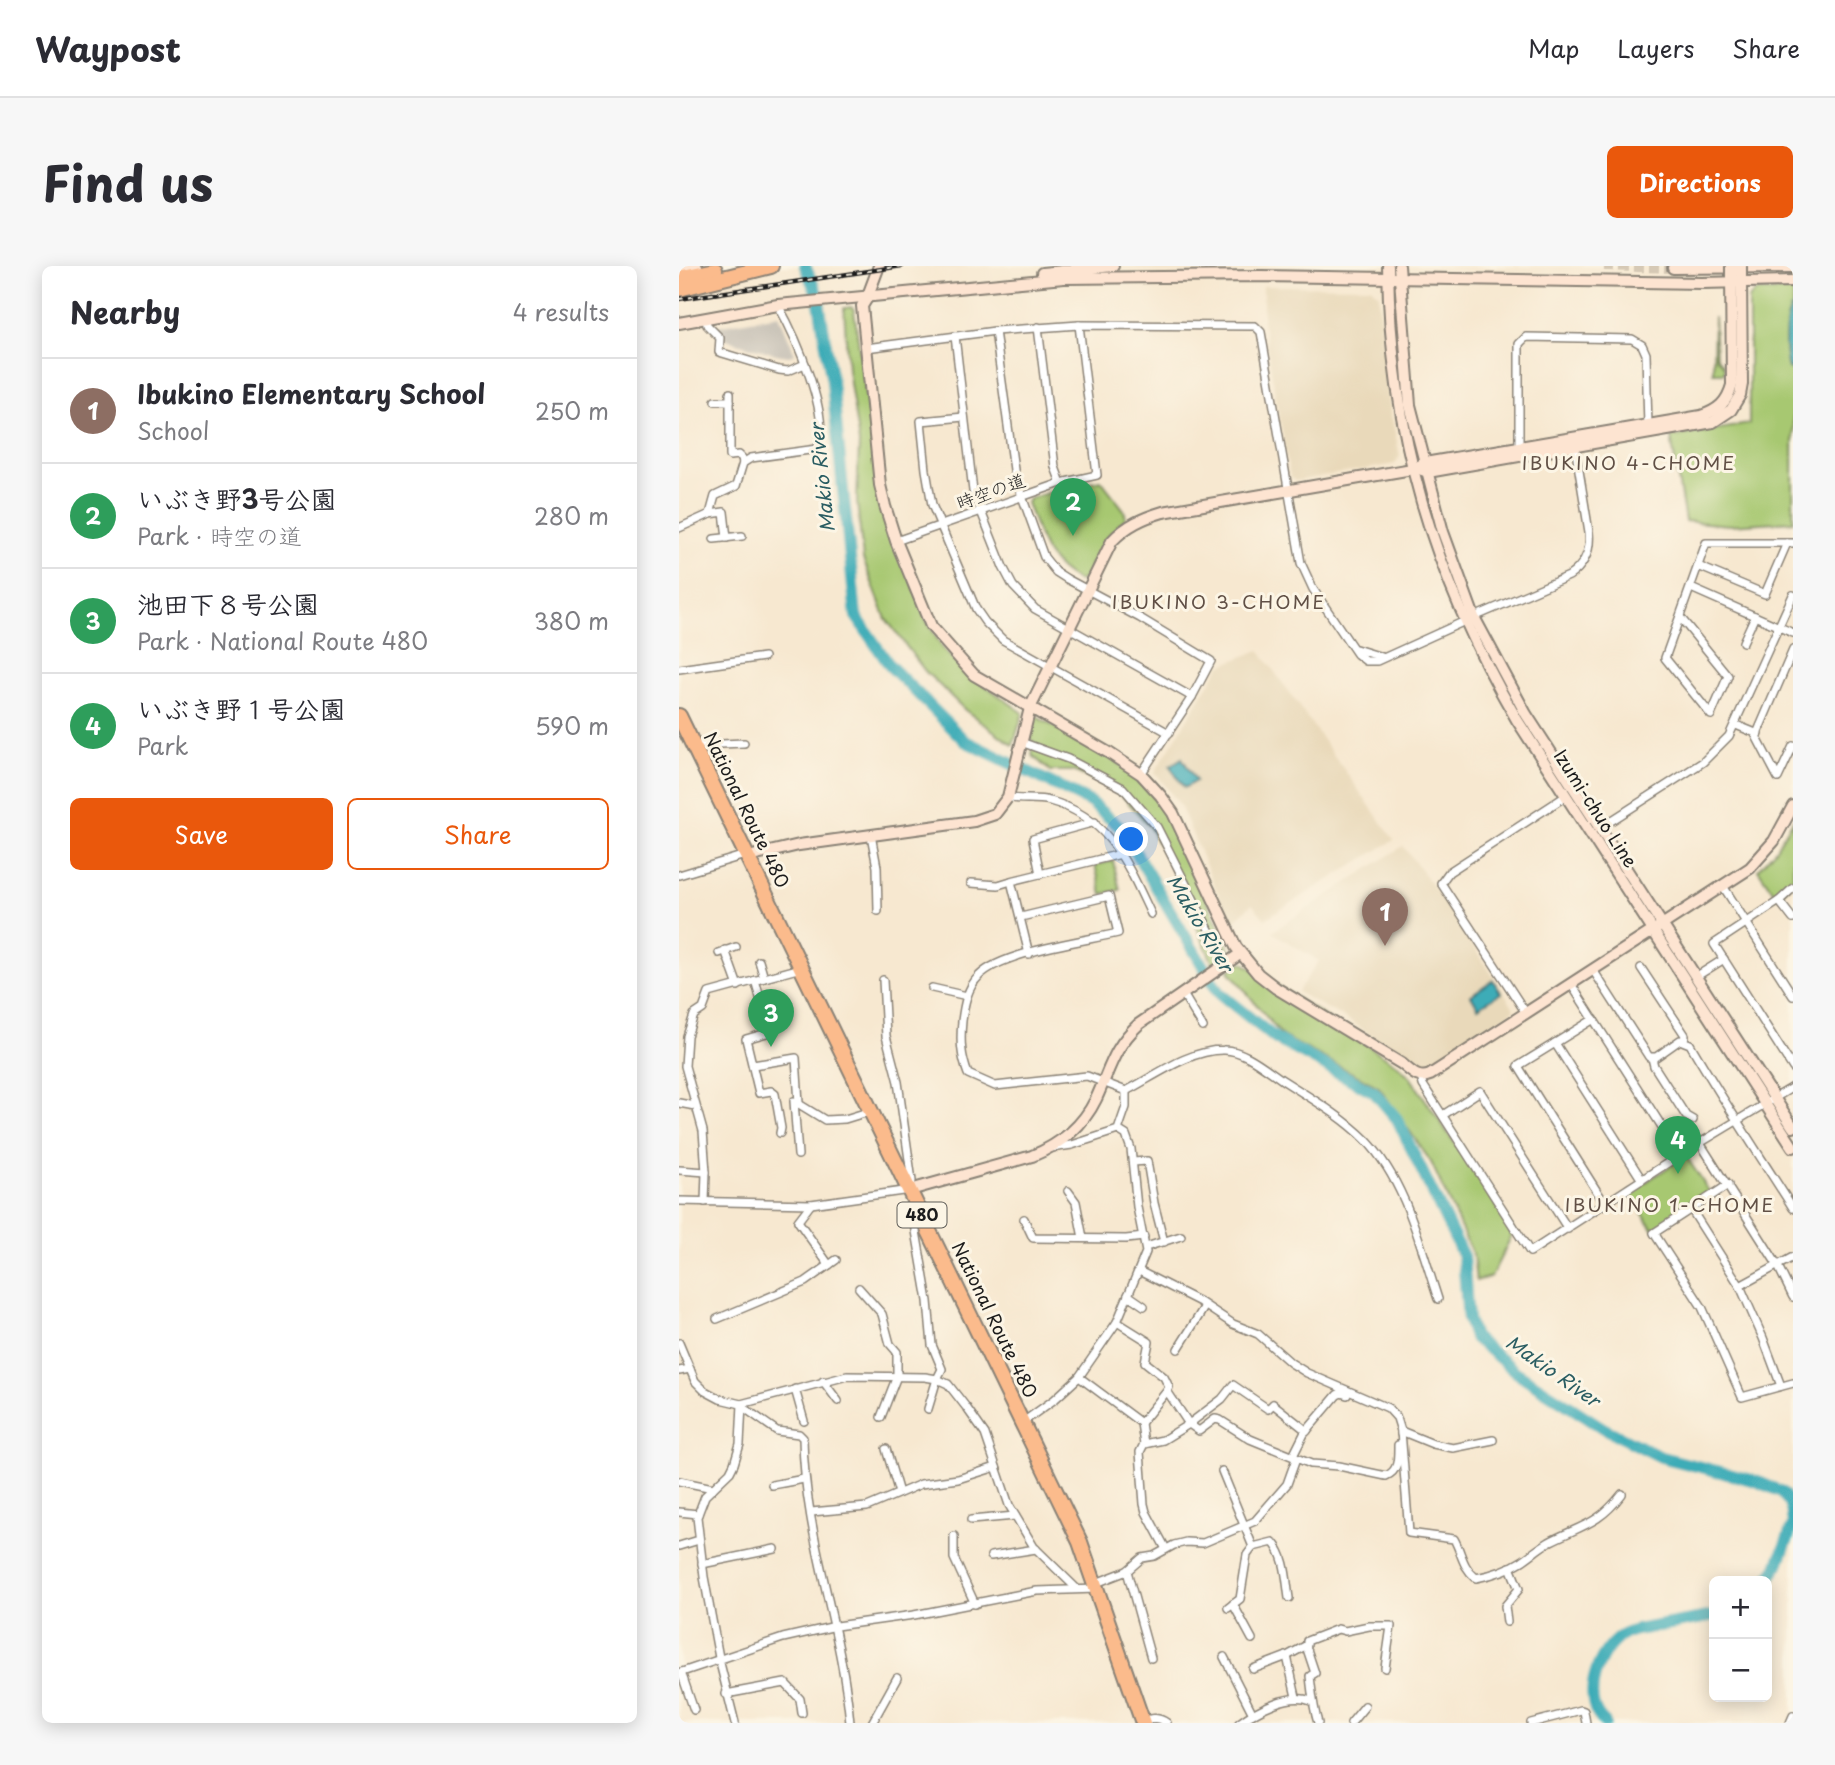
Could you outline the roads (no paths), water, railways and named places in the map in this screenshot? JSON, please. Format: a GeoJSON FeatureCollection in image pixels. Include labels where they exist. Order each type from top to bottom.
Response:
{"type":"FeatureCollection","features":[{"type":"Feature","properties":{"kind":"highway"},"geometry":{"type":"LineString","coordinates":[[679,278],[731,266]]}},
{"type":"Feature","properties":{"kind":"highway"},"geometry":{"type":"LineString","coordinates":[[679,289],[771,266]]}},
{"type":"Feature","properties":{"kind":"highway","name":"National Route 480"},"geometry":{"type":"LineString","coordinates":[[679,716],[1080,1542],[1144,1723]]}},
{"type":"Feature","properties":{"kind":"street"},"geometry":{"type":"LineString","coordinates":[[679,269],[697,266]]}},
{"type":"Feature","properties":{"kind":"street"},"geometry":{"type":"LineString","coordinates":[[879,266],[862,306],[880,485],[896,541],[932,626],[974,675],[1141,774],[1173,813],[1240,954],[1258,974],[1276,988],[1421,1077],[1423,1086],[1530,1252],[1680,1155],[1793,1087]]}},
{"type":"Feature","properties":{"kind":"street"},"geometry":{"type":"LineString","coordinates":[[1003,283],[1025,275],[1113,266]]}},
{"type":"Feature","properties":{"kind":"street"},"geometry":{"type":"LineString","coordinates":[[1672,268],[1793,267]]}},
{"type":"Feature","properties":{"kind":"street"},"geometry":{"type":"LineString","coordinates":[[679,323],[782,304],[1003,283],[1117,277],[1261,276],[1393,271],[1736,274],[1793,281]]}},
{"type":"Feature","properties":{"kind":"street","name":"Izumi-chuo Line"},"geometry":{"type":"LineString","coordinates":[[1393,271],[1410,405],[1429,484],[1470,619],[1492,677],[1566,796],[1657,927],[1770,1101],[1793,1128]]}},
{"type":"Feature","properties":{"kind":"street","name":"Izumi-chuo Line"},"geometry":{"type":"LineString","coordinates":[[1393,271],[1398,402],[1412,469],[1440,560],[1470,619],[1526,714],[1600,828],[1657,927],[1697,976],[1770,1101],[1793,1147]]}},
{"type":"Feature","properties":{"kind":"street"},"geometry":{"type":"LineString","coordinates":[[1426,468],[1519,447],[1711,413],[1728,397],[1732,386],[1736,274]]}},
{"type":"Feature","properties":{"kind":"street"},"geometry":{"type":"LineString","coordinates":[[679,875],[742,856],[748,857],[799,845],[985,819],[995,814],[1009,794],[1030,708],[1087,589],[1112,541],[1142,518],[1163,512],[1412,469],[1575,446],[1713,422],[1731,410],[1740,395],[1742,384],[1736,274]]}},
{"type":"Feature","properties":{"kind":"street"},"geometry":{"type":"LineString","coordinates":[[743,463],[751,458],[817,449],[822,435],[813,384],[782,304]]}},
{"type":"Feature","properties":{"kind":"street"},"geometry":{"type":"LineString","coordinates":[[706,318],[707,325],[720,338],[719,352],[779,370],[788,371],[805,364]]}},
{"type":"Feature","properties":{"kind":"street","name":"時空の道"},"geometry":{"type":"LineString","coordinates":[[896,541],[1021,497],[1097,475],[1079,325]]}},
{"type":"Feature","properties":{"kind":"street"},"geometry":{"type":"LineString","coordinates":[[866,348],[1038,327],[1252,325],[1258,328],[1261,332],[1304,573],[1359,657],[1366,662],[1377,661],[1569,576],[1577,570],[1584,562],[1590,544],[1575,446]]}},
{"type":"Feature","properties":{"kind":"street"},"geometry":{"type":"LineString","coordinates":[[1038,327],[1055,467],[1061,484]]}},
{"type":"Feature","properties":{"kind":"street"},"geometry":{"type":"LineString","coordinates":[[995,331],[1013,464],[1021,497],[1044,557],[1056,572],[1212,661],[1192,697],[1141,774]]}},
{"type":"Feature","properties":{"kind":"street"},"geometry":{"type":"LineString","coordinates":[[955,336],[973,491],[1013,586],[1035,609],[1192,697]]}},
{"type":"Feature","properties":{"kind":"street"},"geometry":{"type":"LineString","coordinates":[[1519,447],[1519,344],[1526,337],[1632,339],[1642,345],[1646,354],[1648,426]]}},
{"type":"Feature","properties":{"kind":"street"},"geometry":{"type":"LineString","coordinates":[[710,514],[715,496],[736,486],[743,463],[739,456],[730,456],[726,435],[730,397],[715,401]]}},
{"type":"Feature","properties":{"kind":"street"},"geometry":{"type":"LineString","coordinates":[[964,417],[921,421],[926,470],[932,505],[940,527],[969,596],[985,622],[1003,640],[1168,733]]}},
{"type":"Feature","properties":{"kind":"street"},"geometry":{"type":"LineString","coordinates":[[679,528],[710,514],[724,512],[727,538]]}},
{"type":"Feature","properties":{"kind":"street"},"geometry":{"type":"LineString","coordinates":[[714,539],[743,536]]}},
{"type":"Feature","properties":{"kind":"street"},"geometry":{"type":"LineString","coordinates":[[1680,617],[1728,676],[1711,715],[1665,658],[1680,617],[1691,588],[1698,566],[1706,544],[1790,543],[1765,594],[1698,566]]}},
{"type":"Feature","properties":{"kind":"street"},"geometry":{"type":"LineString","coordinates":[[1691,588],[1793,633]]}},
{"type":"Feature","properties":{"kind":"street"},"geometry":{"type":"LineString","coordinates":[[1600,828],[1703,762],[1723,743],[1736,725],[1793,595]]}},
{"type":"Feature","properties":{"kind":"street"},"geometry":{"type":"LineString","coordinates":[[1743,642],[1755,616]]}},
{"type":"Feature","properties":{"kind":"street"},"geometry":{"type":"LineString","coordinates":[[1740,624],[1748,630]]}},
{"type":"Feature","properties":{"kind":"street"},"geometry":{"type":"LineString","coordinates":[[1778,778],[1756,736],[1793,650]]}},
{"type":"Feature","properties":{"kind":"street"},"geometry":{"type":"LineString","coordinates":[[679,669],[697,670],[739,664],[764,657]]}},
{"type":"Feature","properties":{"kind":"street"},"geometry":{"type":"LineString","coordinates":[[1736,725],[1758,734]]}},
{"type":"Feature","properties":{"kind":"street"},"geometry":{"type":"LineString","coordinates":[[694,747],[730,740],[744,743]]}},
{"type":"Feature","properties":{"kind":"street"},"geometry":{"type":"LineString","coordinates":[[1021,745],[1068,759],[1123,788],[1157,827],[1228,963]]}},
{"type":"Feature","properties":{"kind":"street"},"geometry":{"type":"LineString","coordinates":[[1774,787],[1793,746]]}},
{"type":"Feature","properties":{"kind":"street"},"geometry":{"type":"LineString","coordinates":[[1009,794],[1014,800],[1025,797],[1070,807],[1095,822],[1121,855],[1141,902],[1151,914]]}},
{"type":"Feature","properties":{"kind":"street"},"geometry":{"type":"LineString","coordinates":[[1526,1013],[1441,883],[1448,872],[1566,796]]}},
{"type":"Feature","properties":{"kind":"street"},"geometry":{"type":"LineString","coordinates":[[1421,1077],[1430,1074],[1750,868],[1763,856],[1783,828],[1793,806]]}},
{"type":"Feature","properties":{"kind":"street"},"geometry":{"type":"LineString","coordinates":[[1040,874],[1033,839],[1095,822]]}},
{"type":"Feature","properties":{"kind":"street"},"geometry":{"type":"LineString","coordinates":[[871,835],[877,867],[878,911]]}},
{"type":"Feature","properties":{"kind":"street"},"geometry":{"type":"LineString","coordinates":[[976,886],[997,885],[1121,855]]}},
{"type":"Feature","properties":{"kind":"street"},"geometry":{"type":"LineString","coordinates":[[1011,881],[1029,954]]}},
{"type":"Feature","properties":{"kind":"street"},"geometry":{"type":"LineString","coordinates":[[1723,886],[1793,996]]}},
{"type":"Feature","properties":{"kind":"street"},"geometry":{"type":"LineString","coordinates":[[1793,888],[1779,901],[1714,944],[1793,1068]]}},
{"type":"Feature","properties":{"kind":"street"},"geometry":{"type":"LineString","coordinates":[[1021,917],[1109,897],[1118,933],[1011,958],[980,974],[967,996],[960,1040],[962,1059],[968,1074],[995,1086],[1087,1076],[1126,1091],[1186,1059],[1209,1051],[1226,1049],[1244,1056],[1315,1101],[1366,1140],[1385,1164],[1402,1195],[1438,1298]]}},
{"type":"Feature","properties":{"kind":"street"},"geometry":{"type":"LineString","coordinates":[[1779,901],[1793,919]]}},
{"type":"Feature","properties":{"kind":"street"},"geometry":{"type":"LineString","coordinates":[[736,947],[722,951],[738,986]]}},
{"type":"Feature","properties":{"kind":"street"},"geometry":{"type":"LineString","coordinates":[[679,1201],[811,1204],[910,1190],[1032,1156],[1050,1148],[1081,1122],[1095,1100],[1116,1049],[1128,1034],[1240,954]]}},
{"type":"Feature","properties":{"kind":"street"},"geometry":{"type":"LineString","coordinates":[[1697,976],[1724,959]]}},
{"type":"Feature","properties":{"kind":"street"},"geometry":{"type":"LineString","coordinates":[[759,961],[770,1032],[746,1039],[753,1065],[755,1093],[771,1091],[775,1094],[780,1133]]}},
{"type":"Feature","properties":{"kind":"street"},"geometry":{"type":"LineString","coordinates":[[705,1202],[703,1131],[685,1066],[683,1036],[694,1015],[703,1009],[709,993],[802,968]]}},
{"type":"Feature","properties":{"kind":"street"},"geometry":{"type":"LineString","coordinates":[[1641,968],[1685,1035],[1684,1040]]}},
{"type":"Feature","properties":{"kind":"street"},"geometry":{"type":"LineString","coordinates":[[1593,970],[1639,1044],[1652,1058],[1654,1066],[1686,1116],[1693,1120]]}},
{"type":"Feature","properties":{"kind":"street"},"geometry":{"type":"LineString","coordinates":[[883,980],[886,1035],[900,1094],[912,1181],[910,1190]]}},
{"type":"Feature","properties":{"kind":"street"},"geometry":{"type":"LineString","coordinates":[[1571,984],[1680,1155]]}},
{"type":"Feature","properties":{"kind":"street"},"geometry":{"type":"LineString","coordinates":[[932,988],[967,996]]}},
{"type":"Feature","properties":{"kind":"street"},"geometry":{"type":"LineString","coordinates":[[1185,992],[1199,1026]]}},
{"type":"Feature","properties":{"kind":"street"},"geometry":{"type":"LineString","coordinates":[[1594,1019],[1518,1066],[1605,1204]]}},
{"type":"Feature","properties":{"kind":"street"},"geometry":{"type":"LineString","coordinates":[[1652,1058],[1680,1040],[1690,1044],[1793,1208]]}},
{"type":"Feature","properties":{"kind":"street"},"geometry":{"type":"LineString","coordinates":[[1555,1043],[1642,1180]]}},
{"type":"Feature","properties":{"kind":"street"},"geometry":{"type":"LineString","coordinates":[[753,1065],[796,1058],[797,1102],[793,1139],[798,1155]]}},
{"type":"Feature","properties":{"kind":"street"},"geometry":{"type":"LineString","coordinates":[[792,1091],[797,1102],[819,1121],[834,1121],[871,1111]]}},
{"type":"Feature","properties":{"kind":"street"},"geometry":{"type":"LineString","coordinates":[[1118,1130],[1126,1107],[1126,1091]]}},
{"type":"Feature","properties":{"kind":"street"},"geometry":{"type":"LineString","coordinates":[[1443,1115],[1480,1091],[1568,1228]]}},
{"type":"Feature","properties":{"kind":"street"},"geometry":{"type":"LineString","coordinates":[[679,1103],[695,1106]]}},
{"type":"Feature","properties":{"kind":"street"},"geometry":{"type":"LineString","coordinates":[[1050,1148],[1072,1145],[1118,1130]]}},
{"type":"Feature","properties":{"kind":"street"},"geometry":{"type":"LineString","coordinates":[[1023,1422],[1055,1399],[1079,1377],[1117,1322],[1146,1252],[1137,1207],[1133,1162],[1126,1135],[1118,1130]]}},
{"type":"Feature","properties":{"kind":"street"},"geometry":{"type":"LineString","coordinates":[[1700,1143],[1778,1266],[1793,1297]]}},
{"type":"Feature","properties":{"kind":"street"},"geometry":{"type":"LineString","coordinates":[[1133,1162],[1147,1161],[1164,1242]]}},
{"type":"Feature","properties":{"kind":"street"},"geometry":{"type":"LineString","coordinates":[[679,1170],[706,1172]]}},
{"type":"Feature","properties":{"kind":"street"},"geometry":{"type":"LineString","coordinates":[[1728,1185],[1654,1233],[1702,1307],[1742,1397],[1793,1383]]}},
{"type":"Feature","properties":{"kind":"street"},"geometry":{"type":"LineString","coordinates":[[1068,1191],[1076,1202],[1083,1238]]}},
{"type":"Feature","properties":{"kind":"street"},"geometry":{"type":"LineString","coordinates":[[717,1319],[805,1282],[833,1263],[798,1221],[811,1204]]}},
{"type":"Feature","properties":{"kind":"street"},"geometry":{"type":"LineString","coordinates":[[1691,1209],[1740,1286],[1781,1386]]}},
{"type":"Feature","properties":{"kind":"street"},"geometry":{"type":"LineString","coordinates":[[919,1210],[915,1217],[916,1231],[928,1301],[932,1345],[942,1369],[928,1409]]}},
{"type":"Feature","properties":{"kind":"street"},"geometry":{"type":"LineString","coordinates":[[1024,1219],[1033,1238],[1144,1237]]}},
{"type":"Feature","properties":{"kind":"street"},"geometry":{"type":"LineString","coordinates":[[1146,1247],[1181,1236]]}},
{"type":"Feature","properties":{"kind":"street"},"geometry":{"type":"LineString","coordinates":[[1740,1286],[1793,1257]]}},
{"type":"Feature","properties":{"kind":"street"},"geometry":{"type":"LineString","coordinates":[[1139,1271],[1233,1324],[1258,1334],[1291,1363],[1307,1373],[1388,1408],[1397,1418],[1401,1431],[1409,1534],[1454,1539],[1461,1560],[1468,1572],[1476,1578],[1496,1574],[1548,1543],[1599,1519],[1622,1494]]}},
{"type":"Feature","properties":{"kind":"street"},"geometry":{"type":"LineString","coordinates":[[859,1289],[884,1319],[890,1344],[897,1352],[897,1376],[881,1417]]}},
{"type":"Feature","properties":{"kind":"street"},"geometry":{"type":"LineString","coordinates":[[1128,1295],[1144,1306]]}},
{"type":"Feature","properties":{"kind":"street"},"geometry":{"type":"LineString","coordinates":[[1178,1349],[1205,1306]]}},
{"type":"Feature","properties":{"kind":"street"},"geometry":{"type":"LineString","coordinates":[[1117,1322],[1149,1342],[1145,1362],[1164,1377],[1169,1387],[1141,1423]]}},
{"type":"Feature","properties":{"kind":"street"},"geometry":{"type":"LineString","coordinates":[[679,1343],[695,1381],[705,1391],[720,1399],[742,1405],[777,1431],[799,1434],[803,1438],[804,1479],[847,1681],[850,1723]]}},
{"type":"Feature","properties":{"kind":"street"},"geometry":{"type":"LineString","coordinates":[[679,1371],[689,1369]]}},
{"type":"Feature","properties":{"kind":"street"},"geometry":{"type":"LineString","coordinates":[[742,1405],[847,1376],[937,1378],[948,1384],[985,1434],[1015,1516],[1037,1549],[1076,1588]]}},
{"type":"Feature","properties":{"kind":"street"},"geometry":{"type":"LineString","coordinates":[[1079,1377],[1141,1423],[1145,1444],[1140,1452],[1146,1512],[1166,1549]]}},
{"type":"Feature","properties":{"kind":"street"},"geometry":{"type":"LineString","coordinates":[[823,1381],[838,1401]]}},
{"type":"Feature","properties":{"kind":"street"},"geometry":{"type":"LineString","coordinates":[[1145,1444],[1163,1440],[1189,1424],[1222,1399],[1233,1385],[1268,1409],[1273,1404],[1307,1431]]}},
{"type":"Feature","properties":{"kind":"street"},"geometry":{"type":"LineString","coordinates":[[795,1389],[804,1421]]}},
{"type":"Feature","properties":{"kind":"street"},"geometry":{"type":"LineString","coordinates":[[1167,1391],[1189,1424],[1199,1431],[1215,1419],[1218,1420]]}},
{"type":"Feature","properties":{"kind":"street"},"geometry":{"type":"LineString","coordinates":[[694,1710],[680,1673],[720,1658],[783,1638],[836,1626],[975,1604],[1037,1591],[1097,1586],[1126,1571],[1142,1558],[1154,1556],[1186,1542],[1203,1543],[1245,1526],[1261,1516],[1287,1484],[1294,1457],[1307,1431],[1336,1395],[1341,1393],[1357,1399],[1364,1398]]}},
{"type":"Feature","properties":{"kind":"street"},"geometry":{"type":"LineString","coordinates":[[735,1723],[726,1694],[702,1564],[698,1514],[705,1496],[730,1472],[734,1464],[740,1444],[742,1405]]}},
{"type":"Feature","properties":{"kind":"street"},"geometry":{"type":"LineString","coordinates":[[1211,1408],[1218,1420],[1250,1439],[1311,1464],[1339,1466],[1385,1476],[1392,1474],[1397,1466],[1401,1431]]}},
{"type":"Feature","properties":{"kind":"street"},"geometry":{"type":"LineString","coordinates":[[1401,1431],[1433,1444],[1453,1448],[1493,1440]]}},
{"type":"Feature","properties":{"kind":"street"},"geometry":{"type":"LineString","coordinates":[[886,1449],[899,1493]]}},
{"type":"Feature","properties":{"kind":"street"},"geometry":{"type":"LineString","coordinates":[[811,1512],[867,1507],[922,1484],[958,1479],[996,1468]]}},
{"type":"Feature","properties":{"kind":"street"},"geometry":{"type":"LineString","coordinates":[[1222,1471],[1253,1546]]}},
{"type":"Feature","properties":{"kind":"street"},"geometry":{"type":"LineString","coordinates":[[772,1485],[804,1479]]}},
{"type":"Feature","properties":{"kind":"street"},"geometry":{"type":"LineString","coordinates":[[679,1481],[713,1488]]}},
{"type":"Feature","properties":{"kind":"street"},"geometry":{"type":"LineString","coordinates":[[679,1512],[698,1514]]}},
{"type":"Feature","properties":{"kind":"street"},"geometry":{"type":"LineString","coordinates":[[971,1520],[1015,1516]]}},
{"type":"Feature","properties":{"kind":"street"},"geometry":{"type":"LineString","coordinates":[[954,1536],[954,1558],[975,1604]]}},
{"type":"Feature","properties":{"kind":"street"},"geometry":{"type":"LineString","coordinates":[[679,1546],[699,1540]]}},
{"type":"Feature","properties":{"kind":"street"},"geometry":{"type":"LineString","coordinates":[[1252,1639],[1230,1606],[1240,1600],[1247,1555],[1253,1546],[1273,1542],[1279,1549],[1289,1598]]}},
{"type":"Feature","properties":{"kind":"street"},"geometry":{"type":"LineString","coordinates":[[702,1564],[775,1549]]}},
{"type":"Feature","properties":{"kind":"street"},"geometry":{"type":"LineString","coordinates":[[991,1556],[1037,1549]]}},
{"type":"Feature","properties":{"kind":"street"},"geometry":{"type":"LineString","coordinates":[[1507,1622],[1505,1606],[1519,1588],[1510,1567]]}},
{"type":"Feature","properties":{"kind":"street"},"geometry":{"type":"LineString","coordinates":[[1126,1571],[1151,1658]]}},
{"type":"Feature","properties":{"kind":"street"},"geometry":{"type":"LineString","coordinates":[[1318,1723],[1311,1701],[1313,1697],[1310,1676],[1315,1673],[1306,1646],[1307,1641],[1338,1629],[1345,1631],[1369,1626],[1391,1626],[1385,1668]]}},
{"type":"Feature","properties":{"kind":"street"},"geometry":{"type":"LineString","coordinates":[[1253,1669],[1287,1657],[1306,1646]]}},
{"type":"Feature","properties":{"kind":"street"},"geometry":{"type":"LineString","coordinates":[[1224,1657],[1253,1714]]}},
{"type":"Feature","properties":{"kind":"street"},"geometry":{"type":"LineString","coordinates":[[1287,1657],[1296,1697]]}},
{"type":"Feature","properties":{"kind":"street"},"geometry":{"type":"LineString","coordinates":[[872,1723],[897,1678]]}},
{"type":"Feature","properties":{"kind":"street"},"geometry":{"type":"LineString","coordinates":[[726,1694],[774,1680],[785,1683],[800,1699],[802,1713]]}},
{"type":"Feature","properties":{"kind":"street"},"geometry":{"type":"LineString","coordinates":[[1238,1723],[1296,1697],[1311,1701]]}},
{"type":"Feature","properties":{"kind":"street"},"geometry":{"type":"LineString","coordinates":[[1347,1723],[1365,1706]]}},
{"type":"Feature","properties":{"kind":"street"},"geometry":{"type":"LineString","coordinates":[[1531,1723],[1581,1710],[1586,1723]]}},
{"type":"Feature","properties":{"kind":"street"},"geometry":{"type":"LineString","coordinates":[[1790,1723],[1793,1716]]}},
{"type":"Feature","properties":{"kind":"street"},"geometry":{"type":"LineString","coordinates":[[1144,1723],[1157,1718],[1167,1723]]}},
{"type":"Feature","properties":{"kind":"water"},"geometry":{"type":"Polygon","coordinates":[[[1793,306],[1793,368],[1788,369],[1786,327],[1793,306]]]}},
{"type":"Feature","properties":{"kind":"water"},"geometry":{"type":"Polygon","coordinates":[[[1182,758],[1196,781],[1184,788],[1170,766],[1182,758]]]}},
{"type":"Feature","properties":{"kind":"water"},"geometry":{"type":"Polygon","coordinates":[[[1493,980],[1501,993],[1478,1007],[1471,995],[1493,980]]]}},
{"type":"Feature","properties":{"kind":"waterway","name":"Makio River"},"geometry":{"type":"LineString","coordinates":[[805,266],[818,296],[832,382],[856,616],[890,666],[965,741],[1090,802],[1121,828],[1219,993],[1276,1039],[1374,1092],[1397,1119],[1463,1256],[1468,1320],[1474,1337],[1516,1372],[1603,1428],[1661,1457],[1756,1481],[1782,1492],[1791,1506],[1793,1523]]}},
{"type":"Feature","properties":{"kind":"waterway","name":"Makio River"},"geometry":{"type":"LineString","coordinates":[[1771,1576],[1793,1524]]}},
{"type":"Feature","properties":{"kind":"waterway","name":"Makio River"},"geometry":{"type":"LineString","coordinates":[[1605,1723],[1598,1714],[1592,1693],[1597,1669],[1616,1640],[1636,1630],[1709,1617]]}},
{"type":"Feature","properties":{"kind":"tunnel"},"geometry":{"type":"LineString","coordinates":[[1604,266],[1673,268]]}},
{"type":"Feature","properties":{"kind":"railway"},"geometry":{"type":"LineString","coordinates":[[679,299],[902,266]]}},
{"type":"Feature","properties":{"kind":"place","name":"いぶき野3号公園"},"geometry":{"type":"Point","coordinates":[1073,536]}},
{"type":"Feature","properties":{"kind":"place","name":"Ibukino Elementary School"},"geometry":{"type":"Point","coordinates":[1385,946]}},
{"type":"Feature","properties":{"kind":"place","name":"池田下８号公園"},"geometry":{"type":"Point","coordinates":[771,1047]}},
{"type":"Feature","properties":{"kind":"place","name":"いぶき野１号公園"},"geometry":{"type":"Point","coordinates":[1678,1174]}},
{"type":"Feature","properties":{"kind":"district","name":"IBUKINO 4-CHOME"},"geometry":{"type":"Point","coordinates":[1629,463]}},
{"type":"Feature","properties":{"kind":"district","name":"IBUKINO 3-CHOME"},"geometry":{"type":"Point","coordinates":[1219,602]}},
{"type":"Feature","properties":{"kind":"district","name":"IBUKINO 1-CHOME"},"geometry":{"type":"Point","coordinates":[1670,1205]}}]}
